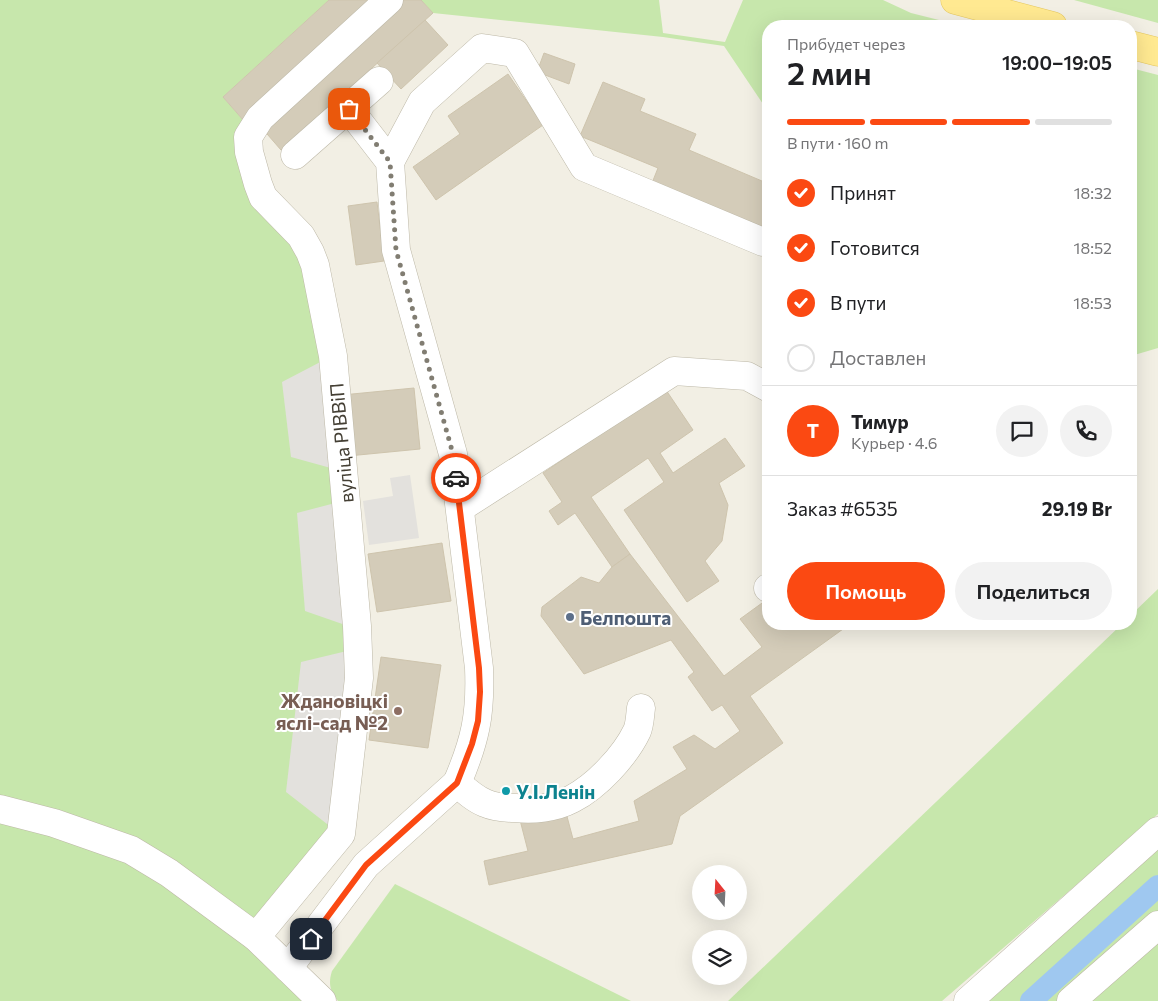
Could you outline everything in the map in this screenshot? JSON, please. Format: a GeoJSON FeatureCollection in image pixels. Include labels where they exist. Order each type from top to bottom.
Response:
{"type":"FeatureCollection","features":[{"type":"Feature","properties":{"kind":"main road"},"geometry":{"type":"LineString","coordinates":[[955,0],[1030,20]]}},
{"type":"Feature","properties":{"kind":"main road"},"geometry":{"type":"LineString","coordinates":[[1137,47],[1158,52]]}},
{"type":"Feature","properties":{"kind":"street","name":"вуліца РІВВіП"},"geometry":{"type":"LineString","coordinates":[[256,937],[341,834],[359,678],[357,626],[333,356],[322,299],[315,265],[302,236],[263,198],[251,159],[248,137],[260,118],[389,0]]}},
{"type":"Feature","properties":{"kind":"street"},"geometry":{"type":"LineString","coordinates":[[288,968],[366,865],[457,783],[472,744],[478,721],[479,668],[453,454],[396,250],[390,162],[422,102],[482,48],[515,53],[584,167],[762,242]]}},
{"type":"Feature","properties":{"kind":"street"},"geometry":{"type":"LineString","coordinates":[[295,155],[349,109],[378,81]]}},
{"type":"Feature","properties":{"kind":"street"},"geometry":{"type":"LineString","coordinates":[[349,109],[390,162]]}},
{"type":"Feature","properties":{"kind":"street"},"geometry":{"type":"LineString","coordinates":[[460,508],[674,371],[747,376],[762,384]]}},
{"type":"Feature","properties":{"kind":"street"},"geometry":{"type":"LineString","coordinates":[[457,783],[470,794],[486,803],[504,808],[546,808],[571,800],[594,783],[612,766],[638,729],[641,708]]}},
{"type":"Feature","properties":{"kind":"street"},"geometry":{"type":"LineString","coordinates":[[0,809],[54,823],[131,850],[169,873],[256,937],[322,1001]]}},
{"type":"Feature","properties":{"kind":"street"},"geometry":{"type":"LineString","coordinates":[[968,1001],[1158,831]]}},
{"type":"Feature","properties":{"kind":"street"},"geometry":{"type":"LineString","coordinates":[[1072,1001],[1158,925]]}},
{"type":"Feature","properties":{"kind":"green space"},"geometry":{"type":"Polygon","coordinates":[[[0,0],[329,0],[223,97],[244,121],[245,138],[307,253],[338,470],[351,627],[336,831],[259,926],[0,798],[0,0]]]}},
{"type":"Feature","properties":{"kind":"green space"},"geometry":{"type":"Polygon","coordinates":[[[421,0],[659,0],[663,33],[725,42],[743,0],[883,0],[911,13],[939,20],[762,20],[762,103],[724,46],[663,37],[433,13],[421,0]]]}},
{"type":"Feature","properties":{"kind":"green space"},"geometry":{"type":"Polygon","coordinates":[[[1074,0],[1158,0],[1158,23],[1074,0]]]}},
{"type":"Feature","properties":{"kind":"green space"},"geometry":{"type":"Polygon","coordinates":[[[1137,70],[1158,75],[1158,348],[1137,354],[1137,70]]]}},
{"type":"Feature","properties":{"kind":"green space"},"geometry":{"type":"Polygon","coordinates":[[[1158,589],[1158,814],[942,1001],[728,1001],[747,985],[747,983],[1116,630],[1137,630],[1137,609],[1158,589]]]}},
{"type":"Feature","properties":{"kind":"green space"},"geometry":{"type":"Polygon","coordinates":[[[0,819],[131,863],[242,942],[302,1001],[0,1001],[0,819]]]}},
{"type":"Feature","properties":{"kind":"green space"},"geometry":{"type":"Polygon","coordinates":[[[1158,844],[1158,920],[1066,1001],[983,1001],[1158,844]]]}},
{"type":"Feature","properties":{"kind":"green space"},"geometry":{"type":"Polygon","coordinates":[[[395,884],[631,1001],[338,1001],[330,987],[332,971],[395,884]]]}},
{"type":"Feature","properties":{"kind":"green space"},"geometry":{"type":"Polygon","coordinates":[[[1158,929],[1158,1001],[1076,1001],[1158,929]]]}},
{"type":"Feature","properties":{"kind":"shaded area"},"geometry":{"type":"Polygon","coordinates":[[[328,358],[338,470],[291,457],[282,382],[328,358]]]}},
{"type":"Feature","properties":{"kind":"shaded area"},"geometry":{"type":"Polygon","coordinates":[[[410,475],[419,538],[369,545],[363,501],[393,496],[390,478],[410,475]]]}},
{"type":"Feature","properties":{"kind":"shaded area"},"geometry":{"type":"Polygon","coordinates":[[[339,502],[351,627],[305,611],[297,513],[339,502]]]}},
{"type":"Feature","properties":{"kind":"shaded area"},"geometry":{"type":"Polygon","coordinates":[[[351,650],[336,831],[286,792],[301,662],[351,650]]]}},
{"type":"Feature","properties":{"kind":"building"},"geometry":{"type":"Polygon","coordinates":[[[329,0],[377,0],[244,121],[223,97],[329,0]]]}},
{"type":"Feature","properties":{"kind":"building"},"geometry":{"type":"Polygon","coordinates":[[[401,0],[421,0],[433,13],[281,150],[261,127],[401,0]]]}},
{"type":"Feature","properties":{"kind":"building"},"geometry":{"type":"Polygon","coordinates":[[[425,20],[448,45],[401,89],[377,63],[425,20]]]}},
{"type":"Feature","properties":{"kind":"building"},"geometry":{"type":"Polygon","coordinates":[[[544,53],[575,64],[569,84],[537,72],[544,53]]]}},
{"type":"Feature","properties":{"kind":"building"},"geometry":{"type":"Polygon","coordinates":[[[508,74],[543,125],[436,200],[413,167],[460,134],[448,116],[508,74]]]}},
{"type":"Feature","properties":{"kind":"building"},"geometry":{"type":"Polygon","coordinates":[[[603,82],[645,99],[640,111],[696,134],[689,150],[762,181],[762,229],[652,183],[658,168],[580,136],[603,82]]]}},
{"type":"Feature","properties":{"kind":"building"},"geometry":{"type":"Polygon","coordinates":[[[377,202],[384,261],[356,265],[348,206],[377,202]]]}},
{"type":"Feature","properties":{"kind":"building"},"geometry":{"type":"Polygon","coordinates":[[[414,388],[420,449],[348,456],[342,395],[414,388]]]}},
{"type":"Feature","properties":{"kind":"building"},"geometry":{"type":"Polygon","coordinates":[[[666,390],[693,430],[660,453],[673,473],[725,438],[745,466],[719,483],[728,505],[722,541],[705,561],[719,581],[687,602],[624,510],[664,482],[648,458],[591,497],[630,554],[612,567],[575,513],[558,525],[549,511],[562,502],[543,473],[666,390]]]}},
{"type":"Feature","properties":{"kind":"building"},"geometry":{"type":"Polygon","coordinates":[[[442,543],[451,601],[377,612],[368,554],[442,543]]]}},
{"type":"Feature","properties":{"kind":"building"},"geometry":{"type":"Polygon","coordinates":[[[630,554],[724,676],[762,647],[740,619],[762,603],[762,630],[842,630],[750,696],[783,743],[680,816],[672,844],[489,885],[484,861],[528,851],[520,820],[565,809],[573,839],[639,821],[634,801],[687,769],[673,747],[694,735],[715,749],[740,731],[722,705],[712,711],[688,677],[694,672],[671,640],[584,674],[541,616],[542,607],[581,577],[599,583],[612,567],[630,554]]]}},
{"type":"Feature","properties":{"kind":"building"},"geometry":{"type":"Polygon","coordinates":[[[381,657],[441,665],[428,748],[369,740],[381,657]]]}},
{"type":"Feature","properties":{"kind":"waterway"},"geometry":{"type":"LineString","coordinates":[[1031,1001],[1158,886]]}},
{"type":"Feature","properties":{"kind":"way so far"},"geometry":{"type":"LineString","coordinates":[[349,109],[390,162],[396,250],[453,454],[456,478]]}},
{"type":"Feature","properties":{"kind":"place","name":"Белпошта"},"geometry":{"type":"Point","coordinates":[570,617]}},
{"type":"Feature","properties":{"kind":"place","name":"Ждановіцкі яслі-сад №2"},"geometry":{"type":"Point","coordinates":[398,711]}},
{"type":"Feature","properties":{"kind":"place","name":"У.І.Ленін"},"geometry":{"type":"Point","coordinates":[506,791]}},
{"type":"Feature","properties":{"kind":"route"},"geometry":{"type":"LineString","coordinates":[[311,939],[366,865],[457,783],[472,744],[478,721],[479,668],[456,478]]}}]}
